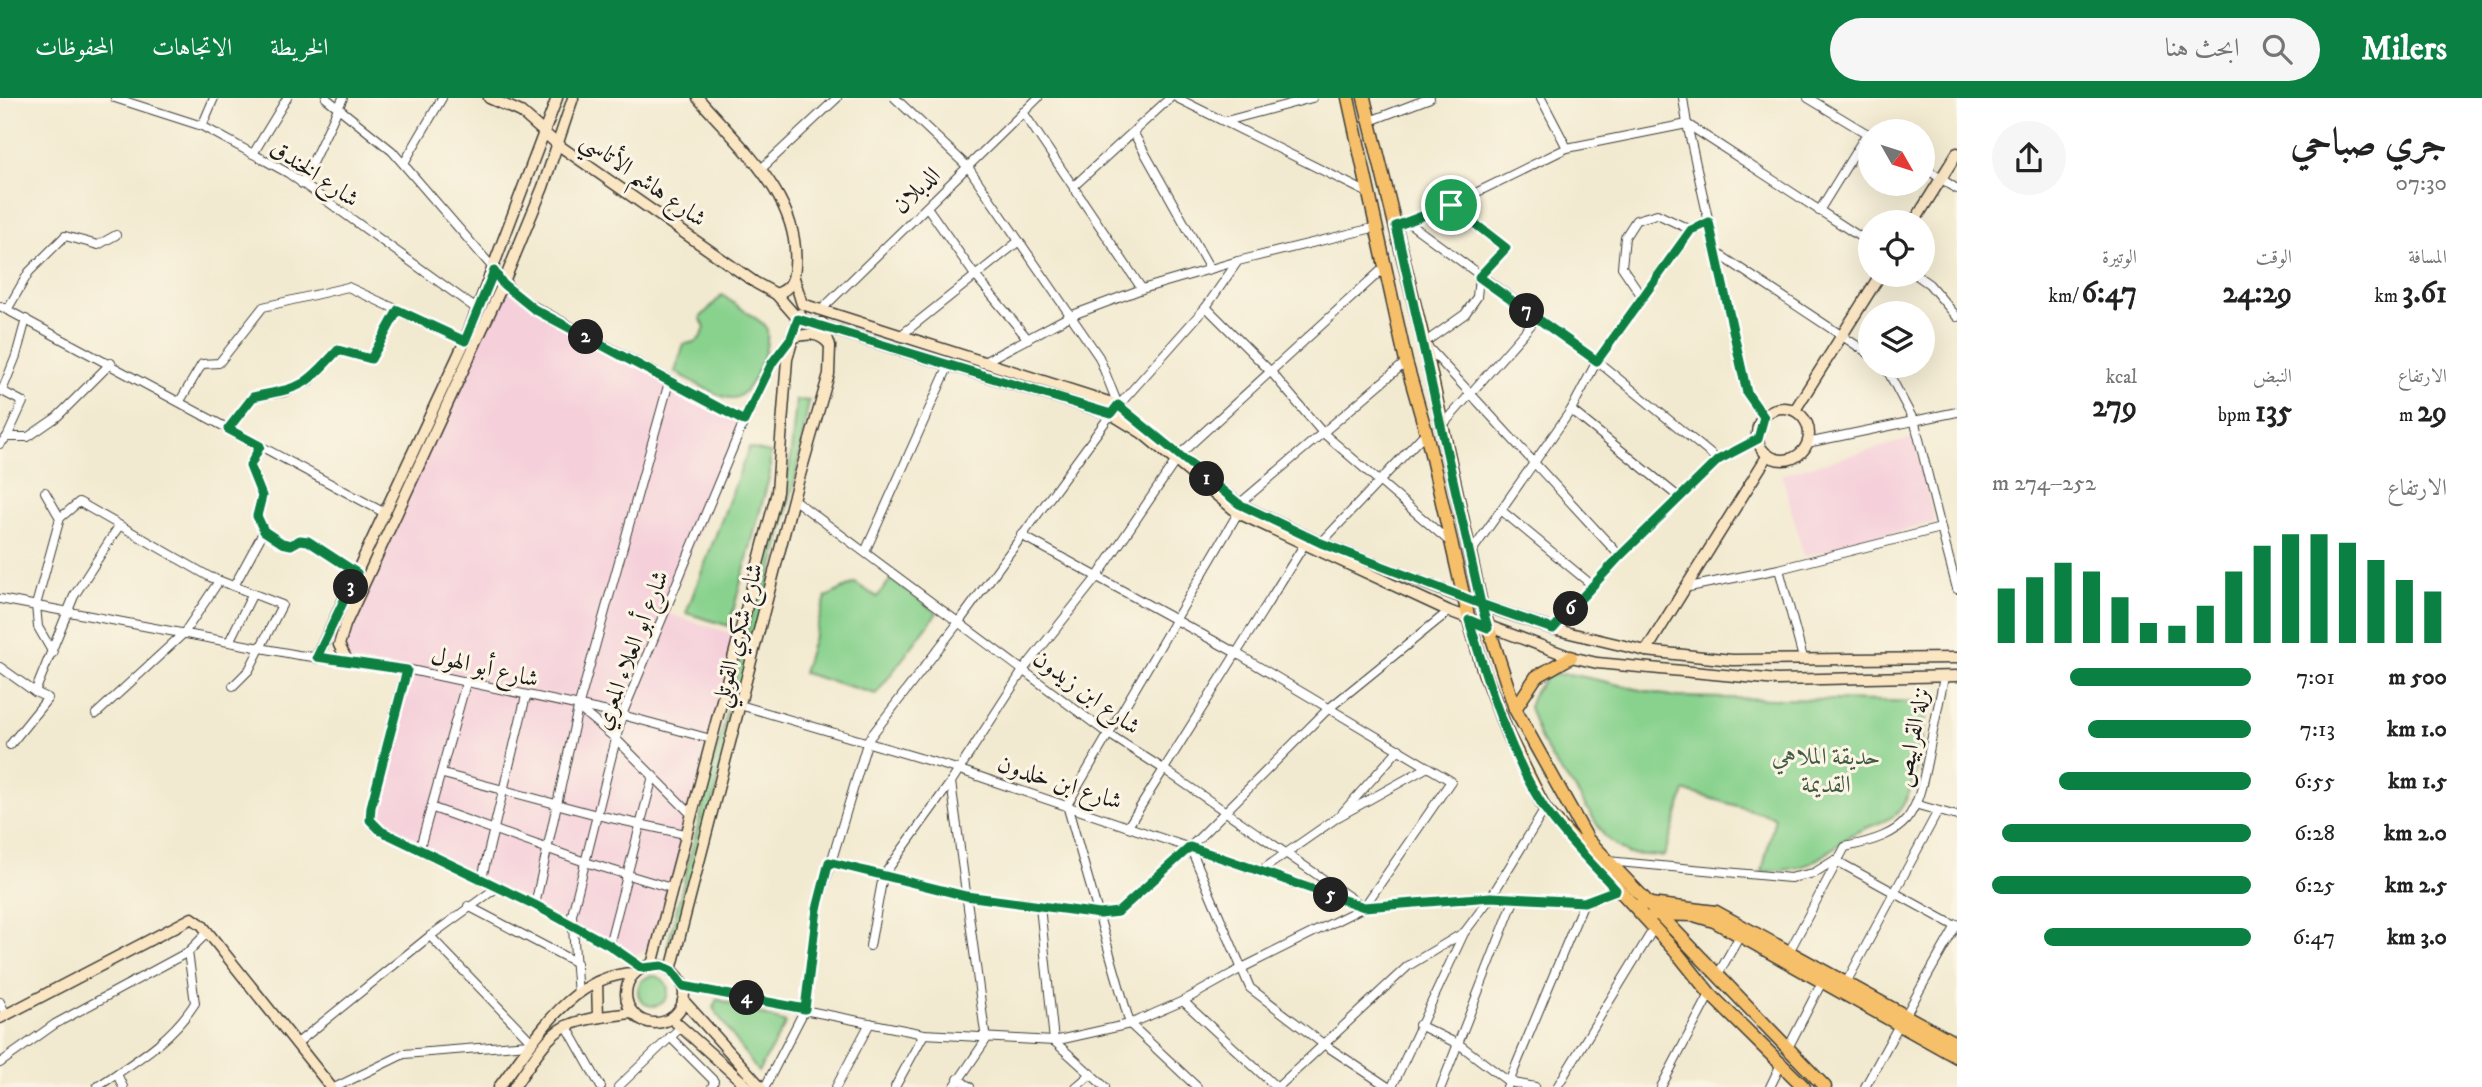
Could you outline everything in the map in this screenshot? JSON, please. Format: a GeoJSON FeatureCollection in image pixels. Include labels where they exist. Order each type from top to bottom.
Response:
{"type":"FeatureCollection","features":[{"type":"Feature","properties":{"kind":"main road","name":"شارع هاشم الأتاسي"},"geometry":{"type":"LineString","coordinates":[[489,98],[521,112],[546,131],[557,144],[756,284],[776,294],[798,319]]}},
{"type":"Feature","properties":{"kind":"main road"},"geometry":{"type":"LineString","coordinates":[[317,657],[465,341],[558,98]]}},
{"type":"Feature","properties":{"kind":"main road"},"geometry":{"type":"LineString","coordinates":[[347,660],[339,645],[345,625],[503,284],[573,98]]}},
{"type":"Feature","properties":{"kind":"main road"},"geometry":{"type":"LineString","coordinates":[[698,98],[760,170],[788,213],[796,244],[794,278],[802,304],[1114,409],[1238,508],[1304,545],[1488,628],[1571,657],[1597,663],[1777,680],[1957,676]]}},
{"type":"Feature","properties":{"kind":"main road"},"geometry":{"type":"LineString","coordinates":[[1348,98],[1406,362],[1454,545],[1469,620],[1484,672],[1508,735],[1545,809],[1710,993],[1782,1062],[1804,1087]]}},
{"type":"Feature","properties":{"kind":"main road"},"geometry":{"type":"LineString","coordinates":[[1364,98],[1402,224],[1424,343],[1481,604],[1515,709],[1588,839],[1656,914],[1825,1087]]}},
{"type":"Feature","properties":{"kind":"main road"},"geometry":{"type":"LineString","coordinates":[[1922,210],[1957,153]]}},
{"type":"Feature","properties":{"kind":"main road"},"geometry":{"type":"LineString","coordinates":[[776,294],[788,289],[794,278]]}},
{"type":"Feature","properties":{"kind":"main road"},"geometry":{"type":"LineString","coordinates":[[1794,411],[1872,287]]}},
{"type":"Feature","properties":{"kind":"main road","name":"شارع شكري القوتلي"},"geometry":{"type":"LineString","coordinates":[[643,969],[671,888],[777,492],[791,338],[802,304]]}},
{"type":"Feature","properties":{"kind":"main road","name":"شارع شكري القوتلي"},"geometry":{"type":"LineString","coordinates":[[671,970],[793,499],[829,374],[830,346],[821,310]]}},
{"type":"Feature","properties":{"kind":"main road"},"geometry":{"type":"LineString","coordinates":[[798,319],[949,365],[1114,409]]}},
{"type":"Feature","properties":{"kind":"main road"},"geometry":{"type":"LineString","coordinates":[[791,338],[819,335],[830,346]]}},
{"type":"Feature","properties":{"kind":"main road"},"geometry":{"type":"LineString","coordinates":[[1778,408],[1794,411],[1808,428],[1807,443],[1790,459],[1768,455],[1758,439],[1764,417],[1778,408]]}},
{"type":"Feature","properties":{"kind":"main road"},"geometry":{"type":"LineString","coordinates":[[1646,651],[1768,455]]}},
{"type":"Feature","properties":{"kind":"main road"},"geometry":{"type":"LineString","coordinates":[[1238,508],[1465,599],[1553,629],[1646,651],[1732,660],[1957,658]]}},
{"type":"Feature","properties":{"kind":"main road"},"geometry":{"type":"LineString","coordinates":[[1515,709],[1536,677],[1571,657]]}},
{"type":"Feature","properties":{"kind":"main road"},"geometry":{"type":"LineString","coordinates":[[1632,903],[1647,902],[1716,912],[1790,950],[1846,983],[1957,1056]]}},
{"type":"Feature","properties":{"kind":"main road"},"geometry":{"type":"LineString","coordinates":[[1643,916],[1694,915],[1741,934],[1822,982],[1957,1044]]}},
{"type":"Feature","properties":{"kind":"main road"},"geometry":{"type":"LineString","coordinates":[[3,1017],[192,918],[334,1087]]}},
{"type":"Feature","properties":{"kind":"main road"},"geometry":{"type":"LineString","coordinates":[[632,1013],[625,992],[643,969]]}},
{"type":"Feature","properties":{"kind":"main road"},"geometry":{"type":"LineString","coordinates":[[499,1087],[530,1042],[578,995],[597,982],[643,969],[671,970],[683,986],[683,1000],[671,1018],[650,1023],[632,1013],[598,1017],[566,1025],[545,1039],[514,1087]]}},
{"type":"Feature","properties":{"kind":"main road"},"geometry":{"type":"LineString","coordinates":[[597,982],[598,1017]]}},
{"type":"Feature","properties":{"kind":"main road"},"geometry":{"type":"LineString","coordinates":[[683,1000],[763,1087]]}},
{"type":"Feature","properties":{"kind":"main road"},"geometry":{"type":"LineString","coordinates":[[671,1018],[748,1087]]}},
{"type":"Feature","properties":{"kind":"street","name":"شارع الخندق"},"geometry":{"type":"LineString","coordinates":[[115,98],[141,102],[202,126],[253,154],[302,184],[478,310]]}},
{"type":"Feature","properties":{"kind":"street"},"geometry":{"type":"LineString","coordinates":[[202,126],[214,98]]}},
{"type":"Feature","properties":{"kind":"street"},"geometry":{"type":"LineString","coordinates":[[253,154],[287,98]]}},
{"type":"Feature","properties":{"kind":"street"},"geometry":{"type":"LineString","coordinates":[[326,98],[404,163],[503,284],[534,309],[744,421]]}},
{"type":"Feature","properties":{"kind":"street"},"geometry":{"type":"LineString","coordinates":[[302,184],[343,98]]}},
{"type":"Feature","properties":{"kind":"street"},"geometry":{"type":"LineString","coordinates":[[404,163],[442,98]]}},
{"type":"Feature","properties":{"kind":"street"},"geometry":{"type":"LineString","coordinates":[[760,170],[837,98]]}},
{"type":"Feature","properties":{"kind":"street"},"geometry":{"type":"LineString","coordinates":[[895,98],[968,167],[1099,357],[1114,409]]}},
{"type":"Feature","properties":{"kind":"street","name":"الدبلان"},"geometry":{"type":"LineString","coordinates":[[821,310],[1038,98]]}},
{"type":"Feature","properties":{"kind":"street"},"geometry":{"type":"LineString","coordinates":[[1075,186],[1170,98]]}},
{"type":"Feature","properties":{"kind":"street"},"geometry":{"type":"LineString","coordinates":[[1177,98],[1370,194]]}},
{"type":"Feature","properties":{"kind":"street"},"geometry":{"type":"LineString","coordinates":[[1226,121],[1312,98]]}},
{"type":"Feature","properties":{"kind":"street"},"geometry":{"type":"LineString","coordinates":[[1370,121],[1430,98]]}},
{"type":"Feature","properties":{"kind":"street"},"geometry":{"type":"LineString","coordinates":[[1541,98],[1567,148]]}},
{"type":"Feature","properties":{"kind":"street"},"geometry":{"type":"LineString","coordinates":[[1683,98],[1714,251],[1747,393],[1764,417]]}},
{"type":"Feature","properties":{"kind":"street"},"geometry":{"type":"LineString","coordinates":[[1808,98],[1858,128]]}},
{"type":"Feature","properties":{"kind":"street"},"geometry":{"type":"LineString","coordinates":[[1023,112],[1142,289]]}},
{"type":"Feature","properties":{"kind":"street"},"geometry":{"type":"LineString","coordinates":[[1402,224],[1451,205],[1567,148],[1688,124],[1858,236]]}},
{"type":"Feature","properties":{"kind":"street"},"geometry":{"type":"LineString","coordinates":[[1133,132],[1210,269]]}},
{"type":"Feature","properties":{"kind":"street"},"geometry":{"type":"LineString","coordinates":[[1819,211],[1858,151]]}},
{"type":"Feature","properties":{"kind":"street"},"geometry":{"type":"LineString","coordinates":[[1936,175],[1957,189]]}},
{"type":"Feature","properties":{"kind":"street"},"geometry":{"type":"LineString","coordinates":[[1451,205],[1506,248],[1479,277],[1477,297],[1465,314],[1424,343],[1620,556]]}},
{"type":"Feature","properties":{"kind":"street"},"geometry":{"type":"LineString","coordinates":[[927,207],[974,274],[1028,339]]}},
{"type":"Feature","properties":{"kind":"street"},"geometry":{"type":"LineString","coordinates":[[1643,298],[1622,267],[1625,237],[1636,220],[1657,215],[1691,230]]}},
{"type":"Feature","properties":{"kind":"street"},"geometry":{"type":"LineString","coordinates":[[1471,554],[1571,410],[1597,361],[1691,230],[1709,222]]}},
{"type":"Feature","properties":{"kind":"street"},"geometry":{"type":"LineString","coordinates":[[1402,224],[1597,361],[1718,460]]}},
{"type":"Feature","properties":{"kind":"street"},"geometry":{"type":"LineString","coordinates":[[982,363],[1070,316],[1142,289],[1238,261],[1377,227]]}},
{"type":"Feature","properties":{"kind":"street"},"geometry":{"type":"LineString","coordinates":[[116,234],[98,245],[65,236],[29,272],[4,308],[111,363],[383,512]]}},
{"type":"Feature","properties":{"kind":"street"},"geometry":{"type":"LineString","coordinates":[[900,336],[1019,240]]}},
{"type":"Feature","properties":{"kind":"street"},"geometry":{"type":"LineString","coordinates":[[1714,251],[1858,345]]}},
{"type":"Feature","properties":{"kind":"street"},"geometry":{"type":"LineString","coordinates":[[763,1087],[805,1009],[817,909],[868,740],[959,622],[1114,409],[1206,307],[1238,261]]}},
{"type":"Feature","properties":{"kind":"street"},"geometry":{"type":"LineString","coordinates":[[870,946],[883,876],[950,782],[1024,669],[1097,577],[1176,459],[1386,266]]}},
{"type":"Feature","properties":{"kind":"street"},"geometry":{"type":"LineString","coordinates":[[180,401],[202,364],[219,363],[263,307],[348,287],[465,341]]}},
{"type":"Feature","properties":{"kind":"street"},"geometry":{"type":"LineString","coordinates":[[1932,287],[1957,317]]}},
{"type":"Feature","properties":{"kind":"street"},"geometry":{"type":"LineString","coordinates":[[1206,307],[1272,373],[1322,432],[1379,484],[1454,545]]}},
{"type":"Feature","properties":{"kind":"street"},"geometry":{"type":"LineString","coordinates":[[228,429],[253,397],[285,392],[308,382],[338,350],[371,359],[398,310]]}},
{"type":"Feature","properties":{"kind":"street"},"geometry":{"type":"LineString","coordinates":[[1442,426],[1537,318]]}},
{"type":"Feature","properties":{"kind":"street"},"geometry":{"type":"LineString","coordinates":[[0,444],[7,438],[23,402],[1,390],[16,356],[26,319]]}},
{"type":"Feature","properties":{"kind":"street","name":"شارع أبو العلاء المعري"},"geometry":{"type":"LineString","coordinates":[[578,995],[578,963],[571,924],[622,715],[744,421],[772,363],[791,338]]}},
{"type":"Feature","properties":{"kind":"street"},"geometry":{"type":"LineString","coordinates":[[1197,1087],[1130,1024],[1066,805],[1238,508],[1322,432],[1406,362]]}},
{"type":"Feature","properties":{"kind":"street"},"geometry":{"type":"LineString","coordinates":[[7,438],[28,437],[57,417],[111,363]]}},
{"type":"Feature","properties":{"kind":"street"},"geometry":{"type":"LineString","coordinates":[[865,552],[949,365]]}},
{"type":"Feature","properties":{"kind":"street"},"geometry":{"type":"LineString","coordinates":[[1891,378],[1915,423],[1957,589]]}},
{"type":"Feature","properties":{"kind":"street"},"geometry":{"type":"LineString","coordinates":[[535,905],[578,708],[669,382]]}},
{"type":"Feature","properties":{"kind":"street"},"geometry":{"type":"LineString","coordinates":[[1571,410],[1679,498]]}},
{"type":"Feature","properties":{"kind":"street"},"geometry":{"type":"LineString","coordinates":[[1807,443],[1915,423],[1957,412]]}},
{"type":"Feature","properties":{"kind":"street"},"geometry":{"type":"LineString","coordinates":[[1321,543],[1426,432]]}},
{"type":"Feature","properties":{"kind":"street"},"geometry":{"type":"LineString","coordinates":[[1553,629],[1620,556],[1718,460],[1758,439]]}},
{"type":"Feature","properties":{"kind":"street"},"geometry":{"type":"LineString","coordinates":[[260,446],[250,466],[262,496],[257,516],[264,531],[282,543],[291,545],[300,540],[308,541],[357,573]]}},
{"type":"Feature","properties":{"kind":"street"},"geometry":{"type":"LineString","coordinates":[[46,492],[60,518]]}},
{"type":"Feature","properties":{"kind":"street","name":"شارع ابن زيدون"},"geometry":{"type":"LineString","coordinates":[[793,499],[1107,733],[1287,852],[1364,907]]}},
{"type":"Feature","properties":{"kind":"street"},"geometry":{"type":"LineString","coordinates":[[52,653],[38,627],[36,606],[60,518],[79,502],[219,581],[282,605],[250,670],[233,685]]}},
{"type":"Feature","properties":{"kind":"street"},"geometry":{"type":"LineString","coordinates":[[1502,511],[1592,585]]}},
{"type":"Feature","properties":{"kind":"street"},"geometry":{"type":"LineString","coordinates":[[35,692],[66,611],[105,542],[119,526]]}},
{"type":"Feature","properties":{"kind":"street"},"geometry":{"type":"LineString","coordinates":[[1684,587],[1779,569],[1941,528]]}},
{"type":"Feature","properties":{"kind":"street"},"geometry":{"type":"LineString","coordinates":[[234,586],[264,531]]}},
{"type":"Feature","properties":{"kind":"street"},"geometry":{"type":"LineString","coordinates":[[1021,535],[1174,621],[1237,653],[1327,710],[1451,781],[1364,907]]}},
{"type":"Feature","properties":{"kind":"street"},"geometry":{"type":"LineString","coordinates":[[1129,825],[1162,768],[1304,545]]}},
{"type":"Feature","properties":{"kind":"street"},"geometry":{"type":"LineString","coordinates":[[1779,569],[1803,658]]}},
{"type":"Feature","properties":{"kind":"street"},"geometry":{"type":"LineString","coordinates":[[96,714],[184,634],[219,581]]}},
{"type":"Feature","properties":{"kind":"street"},"geometry":{"type":"LineString","coordinates":[[229,642],[253,593]]}},
{"type":"Feature","properties":{"kind":"street","name":"شارع أبو الهول"},"geometry":{"type":"LineString","coordinates":[[0,599],[260,648],[407,670],[578,708],[622,715],[711,739]]}},
{"type":"Feature","properties":{"kind":"street"},"geometry":{"type":"LineString","coordinates":[[829,862],[966,896],[1100,914],[1118,912],[1190,847],[1327,710],[1449,611]]}},
{"type":"Feature","properties":{"kind":"street"},"geometry":{"type":"LineString","coordinates":[[0,667],[48,698],[10,745]]}},
{"type":"Feature","properties":{"kind":"street"},"geometry":{"type":"LineString","coordinates":[[407,670],[370,820],[381,831],[499,886],[571,924],[609,945],[643,969]]}},
{"type":"Feature","properties":{"kind":"street","name":"نزلة القرابيص"},"geometry":{"type":"LineString","coordinates":[[1918,805],[1944,677]]}},
{"type":"Feature","properties":{"kind":"street"},"geometry":{"type":"LineString","coordinates":[[420,848],[443,774],[466,682]]}},
{"type":"Feature","properties":{"kind":"street"},"geometry":{"type":"LineString","coordinates":[[482,878],[526,696]]}},
{"type":"Feature","properties":{"kind":"street","name":"شارع ابن خلدون"},"geometry":{"type":"LineString","coordinates":[[740,705],[868,740],[1129,825],[1364,907]]}},
{"type":"Feature","properties":{"kind":"street"},"geometry":{"type":"LineString","coordinates":[[578,708],[616,739],[691,814]]}},
{"type":"Feature","properties":{"kind":"street"},"geometry":{"type":"LineString","coordinates":[[1338,817],[1399,749]]}},
{"type":"Feature","properties":{"kind":"street"},"geometry":{"type":"LineString","coordinates":[[1262,870],[1338,817],[1428,767]]}},
{"type":"Feature","properties":{"kind":"street"},"geometry":{"type":"LineString","coordinates":[[443,774],[597,815],[685,834]]}},
{"type":"Feature","properties":{"kind":"street"},"geometry":{"type":"LineString","coordinates":[[609,945],[653,776]]}},
{"type":"Feature","properties":{"kind":"street"},"geometry":{"type":"LineString","coordinates":[[950,782],[986,1040],[956,1083],[970,1087]]}},
{"type":"Feature","properties":{"kind":"street"},"geometry":{"type":"LineString","coordinates":[[1790,950],[1835,860],[1845,847],[1874,841],[1902,825],[1918,805],[1957,816]]}},
{"type":"Feature","properties":{"kind":"street"},"geometry":{"type":"LineString","coordinates":[[433,808],[548,846],[585,862],[671,888]]}},
{"type":"Feature","properties":{"kind":"street"},"geometry":{"type":"LineString","coordinates":[[1190,847],[1250,988],[1322,1044],[1390,1087],[1464,933],[1491,897],[1545,809]]}},
{"type":"Feature","properties":{"kind":"street"},"geometry":{"type":"LineString","coordinates":[[1846,983],[1938,811]]}},
{"type":"Feature","properties":{"kind":"street"},"geometry":{"type":"LineString","coordinates":[[1607,860],[1790,878],[1814,873],[1835,860]]}},
{"type":"Feature","properties":{"kind":"street"},"geometry":{"type":"LineString","coordinates":[[1835,860],[1956,926],[1865,1087]]}},
{"type":"Feature","properties":{"kind":"street"},"geometry":{"type":"LineString","coordinates":[[296,1044],[468,906],[499,886]]}},
{"type":"Feature","properties":{"kind":"street"},"geometry":{"type":"LineString","coordinates":[[683,986],[924,1034],[986,1040],[1054,1041],[1130,1024],[1183,1001],[1364,907],[1491,897],[1584,902],[1616,890]]}},
{"type":"Feature","properties":{"kind":"street"},"geometry":{"type":"LineString","coordinates":[[1441,1087],[1460,1045],[1515,898]]}},
{"type":"Feature","properties":{"kind":"street"},"geometry":{"type":"LineString","coordinates":[[1508,1084],[1584,902]]}},
{"type":"Feature","properties":{"kind":"street"},"geometry":{"type":"LineString","coordinates":[[468,906],[578,963]]}},
{"type":"Feature","properties":{"kind":"street"},"geometry":{"type":"LineString","coordinates":[[1040,906],[1054,1041],[1105,1087]]}},
{"type":"Feature","properties":{"kind":"street"},"geometry":{"type":"LineString","coordinates":[[1557,1087],[1654,928]]}},
{"type":"Feature","properties":{"kind":"street"},"geometry":{"type":"LineString","coordinates":[[0,1063],[55,1024],[188,952],[207,933]]}},
{"type":"Feature","properties":{"kind":"street"},"geometry":{"type":"LineString","coordinates":[[1183,1001],[1277,1087],[1408,966],[1464,933]]}},
{"type":"Feature","properties":{"kind":"street"},"geometry":{"type":"LineString","coordinates":[[1717,976],[1741,934]]}},
{"type":"Feature","properties":{"kind":"street"},"geometry":{"type":"LineString","coordinates":[[430,936],[530,1042]]}},
{"type":"Feature","properties":{"kind":"street"},"geometry":{"type":"LineString","coordinates":[[97,1087],[160,1045],[181,1025],[195,1003],[188,952]]}},
{"type":"Feature","properties":{"kind":"street"},"geometry":{"type":"LineString","coordinates":[[1788,1048],[1822,982]]}},
{"type":"Feature","properties":{"kind":"street"},"geometry":{"type":"LineString","coordinates":[[1661,1087],[1710,993]]}},
{"type":"Feature","properties":{"kind":"street"},"geometry":{"type":"LineString","coordinates":[[0,1002],[3,1017]]}},
{"type":"Feature","properties":{"kind":"street"},"geometry":{"type":"LineString","coordinates":[[836,1087],[870,1023]]}},
{"type":"Feature","properties":{"kind":"street"},"geometry":{"type":"LineString","coordinates":[[566,1025],[601,1087]]}},
{"type":"Feature","properties":{"kind":"street"},"geometry":{"type":"LineString","coordinates":[[1419,1025],[1460,1045],[1508,1084],[1535,1087]]}},
{"type":"Feature","properties":{"kind":"street"},"geometry":{"type":"LineString","coordinates":[[618,1087],[681,1027]]}},
{"type":"Feature","properties":{"kind":"street"},"geometry":{"type":"LineString","coordinates":[[895,1087],[924,1034]]}},
{"type":"Feature","properties":{"kind":"street"},"geometry":{"type":"LineString","coordinates":[[670,1037],[714,1081],[712,1087]]}},
{"type":"Feature","properties":{"kind":"street"},"geometry":{"type":"LineString","coordinates":[[334,1087],[404,1054],[530,1042]]}},
{"type":"Feature","properties":{"kind":"street"},"geometry":{"type":"LineString","coordinates":[[1770,1087],[1782,1062]]}},
{"type":"Feature","properties":{"kind":"street"},"geometry":{"type":"LineString","coordinates":[[117,1074],[123,1087]]}},
{"type":"Feature","properties":{"kind":"street"},"geometry":{"type":"LineString","coordinates":[[1076,1087],[1091,1074]]}},
{"type":"Feature","properties":{"kind":"shaded area"},"geometry":{"type":"Polygon","coordinates":[[[503,284],[519,298],[744,421],[666,613],[740,636],[671,888],[649,948],[637,955],[627,954],[371,820],[406,670],[347,660],[339,645],[503,284]]]}},
{"type":"Feature","properties":{"kind":"shaded area"},"geometry":{"type":"Polygon","coordinates":[[[1914,438],[1935,522],[1804,557],[1782,474],[1914,438]]]}},
{"type":"Feature","properties":{"kind":"green space"},"geometry":{"type":"Polygon","coordinates":[[[722,295],[765,325],[767,333],[764,355],[754,379],[741,395],[734,398],[713,392],[675,372],[684,344],[696,341],[702,335],[705,327],[700,318],[722,295]]]}},
{"type":"Feature","properties":{"kind":"green space"},"geometry":{"type":"Polygon","coordinates":[[[796,400],[809,401],[795,480],[676,948],[667,947],[790,464],[796,400]]]}},
{"type":"Feature","properties":{"kind":"green space"},"geometry":{"type":"Polygon","coordinates":[[[749,448],[770,453],[770,474],[729,626],[686,613],[749,448]]]}},
{"type":"Feature","properties":{"kind":"green space"},"geometry":{"type":"Polygon","coordinates":[[[891,579],[937,613],[876,694],[803,673],[826,597],[855,583],[877,597],[891,579]]]}},
{"type":"Feature","properties":{"kind":"green space","name":"حديقة الملاهي القديمة"},"geometry":{"type":"Polygon","coordinates":[[[1568,674],[1678,697],[1928,702],[1913,782],[1901,809],[1892,817],[1853,834],[1817,860],[1800,867],[1762,872],[1775,817],[1685,791],[1664,856],[1628,854],[1605,837],[1575,789],[1555,764],[1540,738],[1529,707],[1535,691],[1548,675],[1568,674]]]}},
{"type":"Feature","properties":{"kind":"green space"},"geometry":{"type":"Polygon","coordinates":[[[653,976],[664,980],[668,991],[664,1002],[653,1006],[642,1002],[638,991],[642,980],[653,976]]]}},
{"type":"Feature","properties":{"kind":"green space"},"geometry":{"type":"Polygon","coordinates":[[[717,999],[786,1023],[758,1072],[713,1008],[717,999]]]}},
{"type":"Feature","properties":{"kind":"route"},"geometry":{"type":"LineString","coordinates":[[1451,205],[1396,226],[1481,604],[1321,543],[1239,504],[1133,420],[1118,405],[1111,414],[798,319],[791,338],[772,363],[744,421],[534,309],[503,284],[494,271],[465,341],[398,310],[371,359],[338,350],[308,382],[285,392],[265,394],[247,401],[228,429],[260,446],[250,466],[262,496],[257,516],[264,531],[282,543],[291,545],[300,540],[308,541],[357,573],[317,657],[407,670],[371,807],[370,820],[381,831],[571,924],[609,945],[642,968],[652,965],[671,970],[683,986],[805,1009],[817,909],[829,862],[966,896],[1100,914],[1118,912],[1190,847],[1364,907],[1491,897],[1584,902],[1616,890],[1545,809],[1508,735],[1484,672],[1469,620],[1488,628],[1481,604],[1553,629],[1620,556],[1718,460],[1758,439],[1759,423],[1764,417],[1747,393],[1709,222],[1691,230],[1597,361],[1479,277],[1506,248],[1451,205]]}}]}
